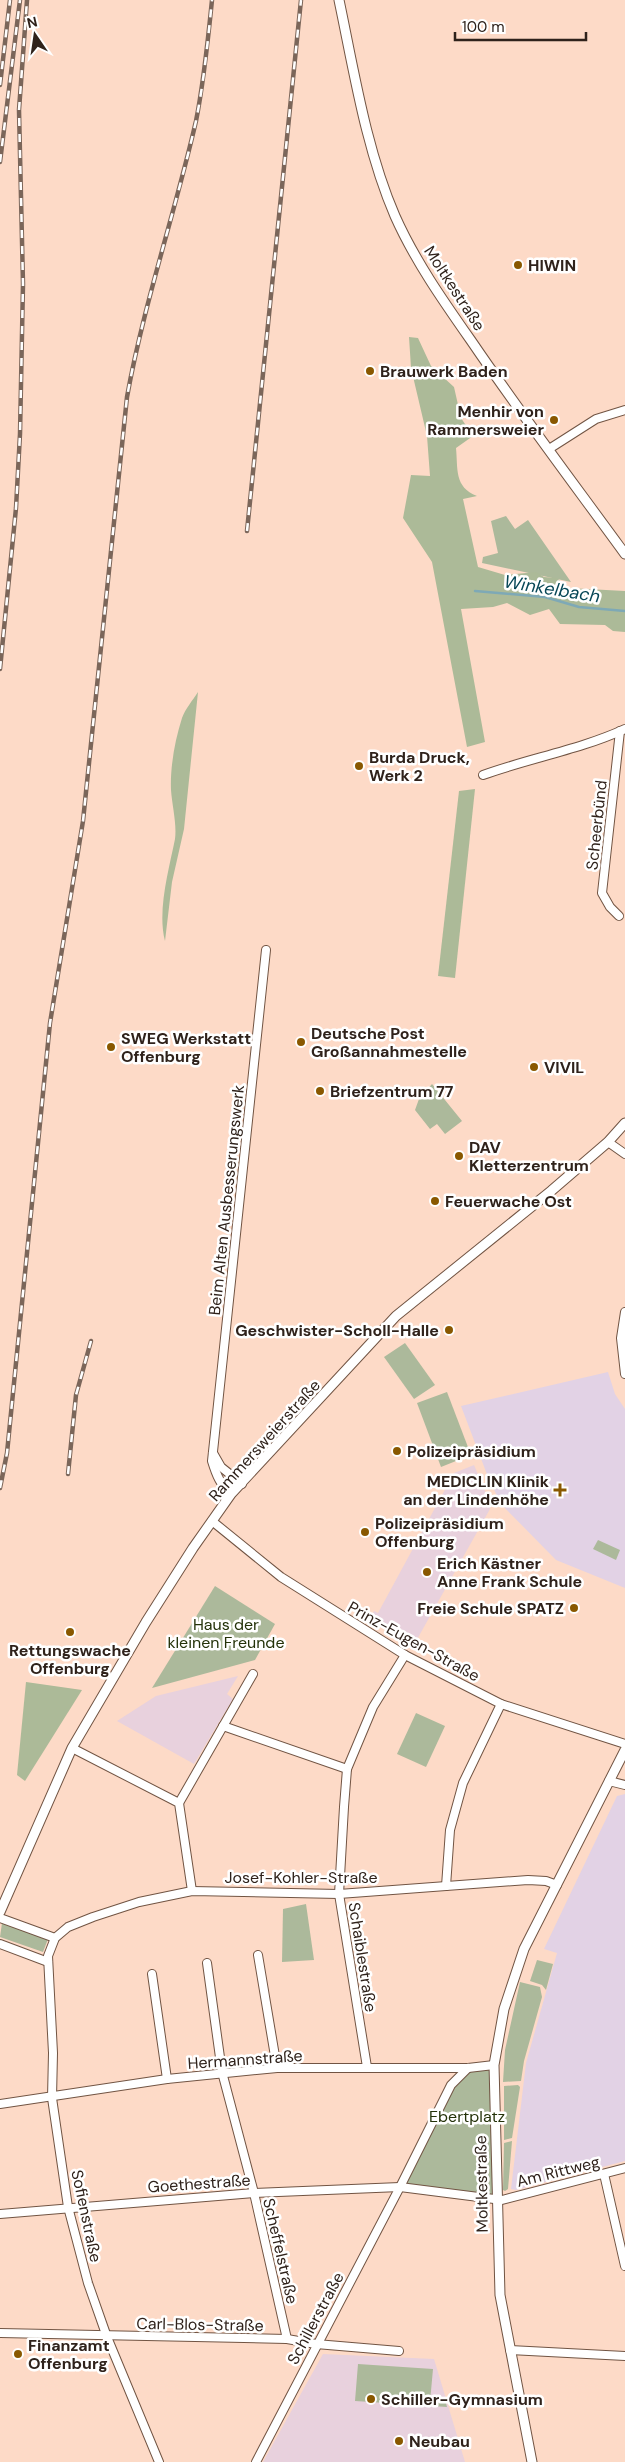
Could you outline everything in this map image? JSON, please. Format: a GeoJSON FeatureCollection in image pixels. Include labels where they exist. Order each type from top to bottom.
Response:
{"type":"FeatureCollection","features":[{"type":"Feature","properties":{"kind":"street","name":"Moltkestraße"},"geometry":{"type":"LineString","coordinates":[[339,0],[360,103],[395,215],[411,248],[442,298],[625,554]]}},
{"type":"Feature","properties":{"kind":"street"},"geometry":{"type":"LineString","coordinates":[[549,450],[596,419],[625,410]]}},
{"type":"Feature","properties":{"kind":"street","name":"Scheerbünd"},"geometry":{"type":"LineString","coordinates":[[483,775],[514,763],[576,748],[622,730],[602,894],[610,907],[619,916]]}},
{"type":"Feature","properties":{"kind":"street","name":"Beim Alten Ausbesserungswerk"},"geometry":{"type":"LineString","coordinates":[[231,1494],[225,1490],[216,1474],[212,1461],[266,950]]}},
{"type":"Feature","properties":{"kind":"street","name":"Rammersweierstraße"},"geometry":{"type":"LineString","coordinates":[[0,1912],[72,1748],[146,1622],[231,1494],[396,1316],[528,1211],[608,1142],[625,1123]]}},
{"type":"Feature","properties":{"kind":"street"},"geometry":{"type":"LineString","coordinates":[[608,1142],[625,1154]]}},
{"type":"Feature","properties":{"kind":"street"},"geometry":{"type":"LineString","coordinates":[[625,1312],[621,1338],[625,1374]]}},
{"type":"Feature","properties":{"kind":"street"},"geometry":{"type":"LineString","coordinates":[[213,1453],[221,1467],[242,1484]]}},
{"type":"Feature","properties":{"kind":"street","name":"Prinz-Eugen-Straße"},"geometry":{"type":"LineString","coordinates":[[212,1521],[281,1577],[405,1655],[501,1704],[625,1744]]}},
{"type":"Feature","properties":{"kind":"street","name":"Schaiblestraße"},"geometry":{"type":"LineString","coordinates":[[367,2067],[338,1894],[347,1769],[373,1707],[405,1655]]}},
{"type":"Feature","properties":{"kind":"street"},"geometry":{"type":"LineString","coordinates":[[192,1891],[179,1803],[253,1674]]}},
{"type":"Feature","properties":{"kind":"street"},"geometry":{"type":"LineString","coordinates":[[446,1886],[450,1830],[463,1783],[501,1704]]}},
{"type":"Feature","properties":{"kind":"street"},"geometry":{"type":"LineString","coordinates":[[223,1726],[347,1769]]}},
{"type":"Feature","properties":{"kind":"street"},"geometry":{"type":"LineString","coordinates":[[72,1748],[179,1803]]}},
{"type":"Feature","properties":{"kind":"street","name":"Moltkestraße"},"geometry":{"type":"LineString","coordinates":[[532,2462],[500,2295],[494,2065],[504,2009],[524,1949],[625,1750]]}},
{"type":"Feature","properties":{"kind":"street"},"geometry":{"type":"LineString","coordinates":[[609,1781],[625,1785]]}},
{"type":"Feature","properties":{"kind":"street","name":"Josef-Kohler-Straße"},"geometry":{"type":"LineString","coordinates":[[55,1938],[68,1927],[93,1917],[139,1902],[192,1891],[338,1894],[528,1880],[546,1881],[556,1885]]}},
{"type":"Feature","properties":{"kind":"street"},"geometry":{"type":"LineString","coordinates":[[0,1918],[55,1938]]}},
{"type":"Feature","properties":{"kind":"street","name":"Sofienstraße"},"geometry":{"type":"LineString","coordinates":[[55,1938],[48,1956],[53,2053],[52,2098],[68,2207],[88,2283],[107,2336],[159,2462]]}},
{"type":"Feature","properties":{"kind":"street"},"geometry":{"type":"LineString","coordinates":[[0,1944],[48,1962]]}},
{"type":"Feature","properties":{"kind":"street"},"geometry":{"type":"LineString","coordinates":[[258,1955],[277,2068]]}},
{"type":"Feature","properties":{"kind":"street","name":"Scheffelstraße"},"geometry":{"type":"LineString","coordinates":[[207,1963],[222,2072],[254,2193],[287,2339]]}},
{"type":"Feature","properties":{"kind":"street"},"geometry":{"type":"LineString","coordinates":[[152,1974],[167,2078]]}},
{"type":"Feature","properties":{"kind":"street","name":"Hermannstraße"},"geometry":{"type":"LineString","coordinates":[[0,2104],[52,2098],[167,2078],[222,2072],[277,2068],[468,2068],[494,2065]]}},
{"type":"Feature","properties":{"kind":"street"},"geometry":{"type":"LineString","coordinates":[[468,2068],[451,2085],[400,2187],[497,2200]]}},
{"type":"Feature","properties":{"kind":"street","name":"Am Rittweg"},"geometry":{"type":"LineString","coordinates":[[497,2200],[625,2168]]}},
{"type":"Feature","properties":{"kind":"street"},"geometry":{"type":"LineString","coordinates":[[604,2174],[625,2266]]}},
{"type":"Feature","properties":{"kind":"street","name":"Goethestraße"},"geometry":{"type":"LineString","coordinates":[[0,2214],[254,2193],[400,2187]]}},
{"type":"Feature","properties":{"kind":"street","name":"Schillerstraße"},"geometry":{"type":"LineString","coordinates":[[256,2462],[316,2344],[400,2187]]}},
{"type":"Feature","properties":{"kind":"street","name":"Carl-Blos-Straße"},"geometry":{"type":"LineString","coordinates":[[0,2333],[287,2339],[316,2344],[399,2351]]}},
{"type":"Feature","properties":{"kind":"street"},"geometry":{"type":"LineString","coordinates":[[510,2350],[625,2356]]}},
{"type":"Feature","properties":{"kind":"shaded area","name":"MEDICLIN Klinik an der Lindenhöhe"},"geometry":{"type":"Polygon","coordinates":[[[608,1372],[615,1394],[625,1409],[625,1588],[556,1560],[501,1504],[488,1477],[461,1406],[608,1372]]]}},
{"type":"Feature","properties":{"kind":"shaded area","name":"Erich Kästner Anne Frank Schule"},"geometry":{"type":"Polygon","coordinates":[[[474,1465],[490,1503],[490,1509],[415,1643],[370,1619],[374,1611],[378,1613],[454,1473],[474,1465]]]}},
{"type":"Feature","properties":{"kind":"shaded area","name":"Haus der kleinen Freunde"},"geometry":{"type":"Polygon","coordinates":[[[238,1676],[227,1694],[233,1699],[194,1764],[117,1721],[156,1696],[238,1676]]]}},
{"type":"Feature","properties":{"kind":"shaded area"},"geometry":{"type":"Polygon","coordinates":[[[625,1794],[625,2161],[516,2190],[511,2189],[526,2063],[557,1953],[544,1949],[617,1796],[625,1794]]]}},
{"type":"Feature","properties":{"kind":"shaded area","name":"Schiller-Gymnasium"},"geometry":{"type":"Polygon","coordinates":[[[323,2354],[434,2359],[465,2462],[263,2462],[323,2354]]]}},
{"type":"Feature","properties":{"kind":"green space"},"geometry":{"type":"Polygon","coordinates":[[[409,337],[418,338],[431,366],[454,387],[461,418],[473,436],[456,448],[457,470],[461,482],[464,488],[477,496],[463,499],[478,567],[505,575],[536,572],[544,577],[557,578],[568,588],[625,591],[625,632],[613,631],[605,625],[560,624],[549,609],[530,615],[507,603],[493,607],[461,609],[485,742],[467,747],[432,562],[403,518],[411,475],[430,476],[427,436],[411,368],[409,337]]]}},
{"type":"Feature","properties":{"kind":"green space"},"geometry":{"type":"Polygon","coordinates":[[[506,516],[515,529],[528,520],[571,582],[482,563],[483,557],[498,553],[491,521],[506,516]]]}},
{"type":"Feature","properties":{"kind":"green space"},"geometry":{"type":"Polygon","coordinates":[[[198,692],[184,829],[172,882],[165,941],[162,917],[163,903],[175,839],[171,790],[172,763],[182,718],[198,692]]]}},
{"type":"Feature","properties":{"kind":"green space"},"geometry":{"type":"Polygon","coordinates":[[[475,789],[455,978],[438,976],[459,791],[475,789]]]}},
{"type":"Feature","properties":{"kind":"green space"},"geometry":{"type":"Polygon","coordinates":[[[432,1084],[462,1121],[445,1134],[437,1124],[430,1129],[415,1110],[419,1099],[432,1084]]]}},
{"type":"Feature","properties":{"kind":"green space"},"geometry":{"type":"Polygon","coordinates":[[[405,1343],[435,1385],[414,1399],[384,1357],[405,1343]]]}},
{"type":"Feature","properties":{"kind":"green space"},"geometry":{"type":"Polygon","coordinates":[[[447,1392],[471,1455],[441,1467],[417,1403],[447,1392]]]}},
{"type":"Feature","properties":{"kind":"green space"},"geometry":{"type":"Polygon","coordinates":[[[598,1540],[620,1550],[616,1560],[593,1549],[598,1540]]]}},
{"type":"Feature","properties":{"kind":"green space","name":"Haus der kleinen Freunde"},"geometry":{"type":"Polygon","coordinates":[[[215,1586],[275,1624],[255,1660],[152,1688],[215,1586]]]}},
{"type":"Feature","properties":{"kind":"green space"},"geometry":{"type":"Polygon","coordinates":[[[26,1682],[82,1690],[25,1781],[17,1775],[26,1682]]]}},
{"type":"Feature","properties":{"kind":"green space"},"geometry":{"type":"Polygon","coordinates":[[[416,1713],[445,1726],[426,1767],[397,1754],[416,1713]]]}},
{"type":"Feature","properties":{"kind":"green space"},"geometry":{"type":"Polygon","coordinates":[[[306,1904],[314,1960],[282,1962],[283,1909],[306,1904]]]}},
{"type":"Feature","properties":{"kind":"green space"},"geometry":{"type":"Polygon","coordinates":[[[2,1923],[48,1939],[43,1952],[0,1937],[2,1923]]]}},
{"type":"Feature","properties":{"kind":"green space"},"geometry":{"type":"Polygon","coordinates":[[[537,1960],[553,1964],[546,1990],[542,1985],[530,1981],[537,1960]]]}},
{"type":"Feature","properties":{"kind":"green space"},"geometry":{"type":"Polygon","coordinates":[[[520,1982],[540,1987],[542,1997],[524,2061],[521,2081],[503,2082],[505,2050],[520,1982]]]}},
{"type":"Feature","properties":{"kind":"green space","name":"Ebertplatz"},"geometry":{"type":"Polygon","coordinates":[[[494,2065],[497,2200],[400,2187],[451,2085],[468,2068],[494,2065]]]}},
{"type":"Feature","properties":{"kind":"green space"},"geometry":{"type":"Polygon","coordinates":[[[518,2085],[520,2087],[512,2138],[504,2140],[504,2086],[518,2085]]]}},
{"type":"Feature","properties":{"kind":"green space"},"geometry":{"type":"Polygon","coordinates":[[[512,2141],[508,2189],[505,2191],[503,2190],[504,2143],[512,2141]]]}},
{"type":"Feature","properties":{"kind":"green space"},"geometry":{"type":"Polygon","coordinates":[[[358,2364],[433,2369],[430,2402],[446,2403],[447,2407],[355,2401],[358,2364]]]}},
{"type":"Feature","properties":{"kind":"waterway","name":"Winkelbach"},"geometry":{"type":"LineString","coordinates":[[475,591],[545,597],[579,607],[625,611]]}},
{"type":"Feature","properties":{"kind":"railway"},"geometry":{"type":"LineString","coordinates":[[0,85],[10,0]]}},
{"type":"Feature","properties":{"kind":"railway"},"geometry":{"type":"LineString","coordinates":[[0,162],[20,0]]}},
{"type":"Feature","properties":{"kind":"railway"},"geometry":{"type":"LineString","coordinates":[[0,669],[16,508],[20,434],[23,284],[19,110],[27,0]]}},
{"type":"Feature","properties":{"kind":"railway"},"geometry":{"type":"LineString","coordinates":[[0,1488],[7,1453],[50,1023],[83,821],[127,397],[142,327],[196,121],[204,76],[212,0]]}},
{"type":"Feature","properties":{"kind":"railway"},"geometry":{"type":"LineString","coordinates":[[247,531],[301,0]]}},
{"type":"Feature","properties":{"kind":"railway"},"geometry":{"type":"LineString","coordinates":[[68,1474],[76,1395],[91,1341]]}},
{"type":"Feature","properties":{"kind":"place","name":"HIWIN"},"geometry":{"type":"Point","coordinates":[518,265]}},
{"type":"Feature","properties":{"kind":"place","name":"Brauwerk Baden"},"geometry":{"type":"Point","coordinates":[370,371]}},
{"type":"Feature","properties":{"kind":"place","name":"Menhir von Rammersweier"},"geometry":{"type":"Point","coordinates":[554,420]}},
{"type":"Feature","properties":{"kind":"place","name":"Burda Druck, Werk 2"},"geometry":{"type":"Point","coordinates":[359,766]}},
{"type":"Feature","properties":{"kind":"place","name":"Deutsche Post Großannahmestelle"},"geometry":{"type":"Point","coordinates":[301,1042]}},
{"type":"Feature","properties":{"kind":"place","name":"SWEG Werkstatt Offenburg"},"geometry":{"type":"Point","coordinates":[111,1047]}},
{"type":"Feature","properties":{"kind":"place","name":"VIVIL"},"geometry":{"type":"Point","coordinates":[534,1067]}},
{"type":"Feature","properties":{"kind":"place","name":"Briefzentrum 77"},"geometry":{"type":"Point","coordinates":[320,1091]}},
{"type":"Feature","properties":{"kind":"place","name":"DAV Kletterzentrum"},"geometry":{"type":"Point","coordinates":[459,1156]}},
{"type":"Feature","properties":{"kind":"place","name":"Feuerwache Ost"},"geometry":{"type":"Point","coordinates":[435,1201]}},
{"type":"Feature","properties":{"kind":"place","name":"Geschwister-Scholl-Halle"},"geometry":{"type":"Point","coordinates":[449,1330]}},
{"type":"Feature","properties":{"kind":"place","name":"Polizeipräsidium"},"geometry":{"type":"Point","coordinates":[397,1451]}},
{"type":"Feature","properties":{"kind":"place","name":"MEDICLIN Klinik an der Lindenhöhe"},"geometry":{"type":"Point","coordinates":[560,1490]}},
{"type":"Feature","properties":{"kind":"place","name":"Polizeipräsidium Offenburg"},"geometry":{"type":"Point","coordinates":[365,1532]}},
{"type":"Feature","properties":{"kind":"place","name":"Erich Kästner Anne Frank Schule"},"geometry":{"type":"Point","coordinates":[427,1572]}},
{"type":"Feature","properties":{"kind":"place","name":"Freie Schule SPATZ"},"geometry":{"type":"Point","coordinates":[574,1608]}},
{"type":"Feature","properties":{"kind":"place","name":"Rettungswache Offenburg"},"geometry":{"type":"Point","coordinates":[70,1632]}},
{"type":"Feature","properties":{"kind":"place","name":"Finanzamt Offenburg"},"geometry":{"type":"Point","coordinates":[18,2354]}},
{"type":"Feature","properties":{"kind":"place","name":"Schiller-Gymnasium"},"geometry":{"type":"Point","coordinates":[371,2399]}},
{"type":"Feature","properties":{"kind":"place","name":"Neubau"},"geometry":{"type":"Point","coordinates":[399,2441]}}]}
